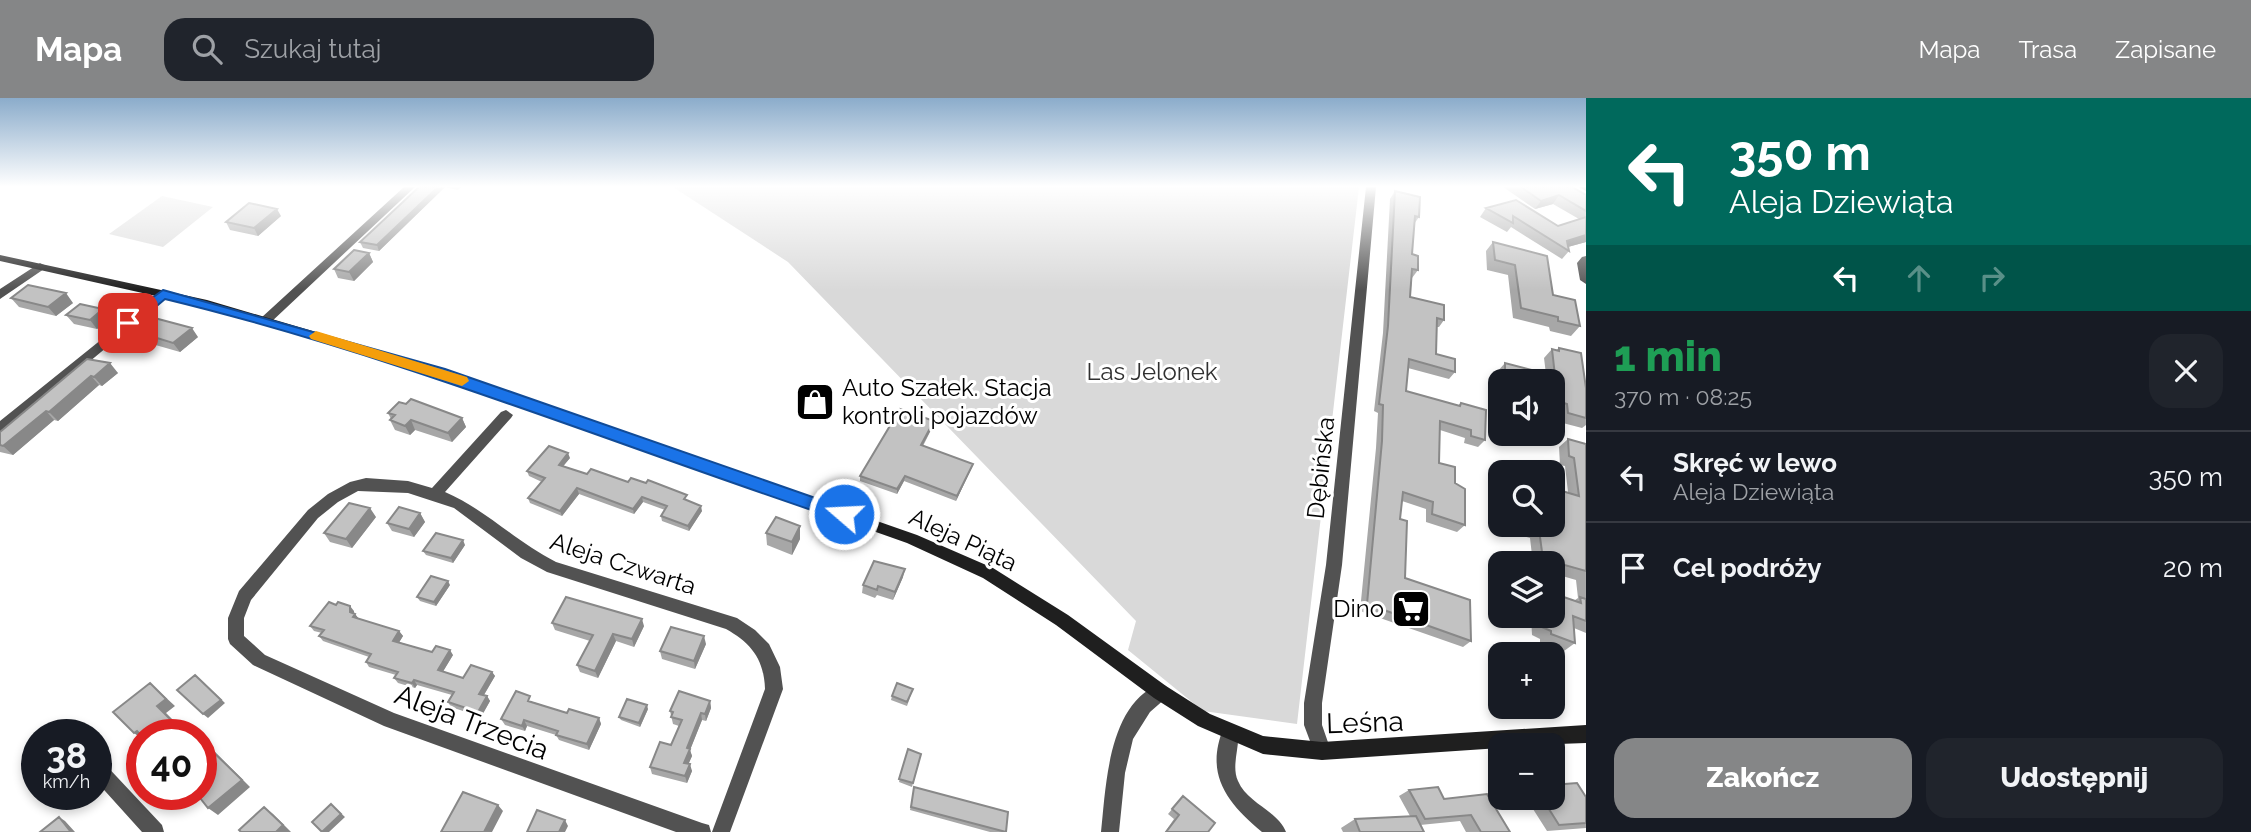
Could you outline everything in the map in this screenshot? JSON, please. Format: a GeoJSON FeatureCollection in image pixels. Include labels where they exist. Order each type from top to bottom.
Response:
{"type":"FeatureCollection","features":[{"type":"Feature","properties":{"kind":"street"},"geometry":{"type":"LineString","coordinates":[[265,321],[373,221]]}},
{"type":"Feature","properties":{"kind":"street","name":"Dębińska"},"geometry":{"type":"LineString","coordinates":[[1322,751],[1313,725],[1313,703],[1334,565],[1368,221]]}},
{"type":"Feature","properties":{"kind":"street","name":"Aleja Piąta"},"geometry":{"type":"LineString","coordinates":[[0,258],[163,294],[440,373],[912,539],[988,573],[1062,620],[1160,692]]}},
{"type":"Feature","properties":{"kind":"street"},"geometry":{"type":"LineString","coordinates":[[1586,259],[1583,263],[1586,280]]}},
{"type":"Feature","properties":{"kind":"street"},"geometry":{"type":"LineString","coordinates":[[0,295],[40,267]]}},
{"type":"Feature","properties":{"kind":"street"},"geometry":{"type":"LineString","coordinates":[[0,428],[163,294]]}},
{"type":"Feature","properties":{"kind":"street"},"geometry":{"type":"LineString","coordinates":[[435,494],[506,415]]}},
{"type":"Feature","properties":{"kind":"street","name":"Aleja Czwarta"},"geometry":{"type":"LineString","coordinates":[[236,639],[236,618],[244,596],[313,514],[333,498],[355,486],[366,484],[400,486],[435,494],[459,504],[538,561],[566,573],[732,623],[749,633],[764,647],[774,676],[774,689],[721,832]]}},
{"type":"Feature","properties":{"kind":"street","name":"Aleja Trzecia"},"geometry":{"type":"LineString","coordinates":[[236,639],[259,660],[390,720],[702,832]]}},
{"type":"Feature","properties":{"kind":"street"},"geometry":{"type":"LineString","coordinates":[[1110,832],[1126,729],[1138,710],[1160,692]]}},
{"type":"Feature","properties":{"kind":"street","name":"Leśna"},"geometry":{"type":"LineString","coordinates":[[1160,692],[1230,733],[1263,745],[1322,751],[1586,734]]}},
{"type":"Feature","properties":{"kind":"street"},"geometry":{"type":"LineString","coordinates":[[1230,733],[1224,763],[1226,781],[1244,804],[1277,832]]}},
{"type":"Feature","properties":{"kind":"street"},"geometry":{"type":"LineString","coordinates":[[112,785],[155,832]]}},
{"type":"Feature","properties":{"kind":"green space"},"geometry":{"type":"Polygon","coordinates":[[[127,221],[195,221],[163,247],[109,234],[127,221]]]}},
{"type":"Feature","properties":{"kind":"green space","name":"Las Jelonek"},"geometry":{"type":"Polygon","coordinates":[[[726,221],[1355,221],[1297,724],[1203,711],[1128,650],[1136,621],[788,262],[726,221]]]}},
{"type":"Feature","properties":{"kind":"building"},"geometry":{"type":"Polygon","coordinates":[[[227,221],[262,221],[254,228],[227,221]]]}},
{"type":"Feature","properties":{"kind":"building"},"geometry":{"type":"Polygon","coordinates":[[[382,221],[402,221],[377,245],[360,242],[382,221]]]}},
{"type":"Feature","properties":{"kind":"building"},"geometry":{"type":"Polygon","coordinates":[[[1393,221],[1415,221],[1412,254],[1418,256],[1418,270],[1412,269],[1410,297],[1444,305],[1444,320],[1437,318],[1436,354],[1455,359],[1455,372],[1409,359],[1406,391],[1460,406],[1461,403],[1486,410],[1485,440],[1471,436],[1471,430],[1440,421],[1439,463],[1455,467],[1455,483],[1465,489],[1465,525],[1432,514],[1433,502],[1403,492],[1400,519],[1407,521],[1405,578],[1470,600],[1471,641],[1367,604],[1382,441],[1383,405],[1379,404],[1388,326],[1393,221]]]}},
{"type":"Feature","properties":{"kind":"building"},"geometry":{"type":"Polygon","coordinates":[[[1521,221],[1550,221],[1558,226],[1573,221],[1586,221],[1586,235],[1567,241],[1569,251],[1521,221]]]}},
{"type":"Feature","properties":{"kind":"building"},"geometry":{"type":"Polygon","coordinates":[[[1493,242],[1547,256],[1553,295],[1575,300],[1580,326],[1558,321],[1558,317],[1521,308],[1515,265],[1495,260],[1493,242]]]}},
{"type":"Feature","properties":{"kind":"building"},"geometry":{"type":"Polygon","coordinates":[[[354,250],[369,253],[349,272],[334,269],[354,250]]]}},
{"type":"Feature","properties":{"kind":"building"},"geometry":{"type":"Polygon","coordinates":[[[28,285],[66,293],[48,307],[11,298],[28,285]]]}},
{"type":"Feature","properties":{"kind":"building"},"geometry":{"type":"Polygon","coordinates":[[[80,304],[103,309],[90,320],[66,315],[80,304]]]}},
{"type":"Feature","properties":{"kind":"building"},"geometry":{"type":"Polygon","coordinates":[[[147,316],[192,328],[173,343],[131,330],[147,316]]]}},
{"type":"Feature","properties":{"kind":"building"},"geometry":{"type":"Polygon","coordinates":[[[1559,348],[1581,353],[1586,388],[1586,418],[1568,413],[1565,403],[1565,369],[1554,369],[1552,349],[1559,351],[1559,348]]]}},
{"type":"Feature","properties":{"kind":"building"},"geometry":{"type":"Polygon","coordinates":[[[87,359],[110,363],[49,412],[46,411],[3,446],[0,445],[0,432],[87,359]]]}},
{"type":"Feature","properties":{"kind":"building"},"geometry":{"type":"Polygon","coordinates":[[[1505,363],[1528,369],[1505,369],[1505,363]]]}},
{"type":"Feature","properties":{"kind":"building"},"geometry":{"type":"Polygon","coordinates":[[[411,399],[462,418],[448,433],[411,420],[405,426],[390,420],[395,415],[388,413],[399,402],[406,404],[411,399]]]}},
{"type":"Feature","properties":{"kind":"building"},"geometry":{"type":"Polygon","coordinates":[[[900,409],[934,421],[921,445],[973,464],[957,496],[905,476],[897,489],[860,476],[900,409]]]}},
{"type":"Feature","properties":{"kind":"building"},"geometry":{"type":"Polygon","coordinates":[[[1568,439],[1586,444],[1586,571],[1565,565],[1565,551],[1542,551],[1540,537],[1565,537],[1565,492],[1579,496],[1574,458],[1569,456],[1568,439]]]}},
{"type":"Feature","properties":{"kind":"building"},"geometry":{"type":"Polygon","coordinates":[[[549,446],[568,453],[559,465],[587,474],[591,469],[628,482],[631,478],[646,483],[648,480],[687,495],[684,499],[701,506],[688,526],[661,516],[667,506],[642,497],[633,509],[577,488],[560,511],[528,498],[545,478],[527,471],[549,446]]]}},
{"type":"Feature","properties":{"kind":"building"},"geometry":{"type":"Polygon","coordinates":[[[349,503],[370,508],[346,539],[324,533],[349,503]]]}},
{"type":"Feature","properties":{"kind":"building"},"geometry":{"type":"Polygon","coordinates":[[[399,507],[420,513],[409,529],[387,523],[399,507]]]}},
{"type":"Feature","properties":{"kind":"building"},"geometry":{"type":"Polygon","coordinates":[[[776,517],[800,526],[792,542],[766,533],[776,517]]]}},
{"type":"Feature","properties":{"kind":"building"},"geometry":{"type":"Polygon","coordinates":[[[436,533],[463,540],[451,558],[423,551],[436,533]]]}},
{"type":"Feature","properties":{"kind":"building"},"geometry":{"type":"Polygon","coordinates":[[[874,561],[905,569],[895,592],[878,586],[877,590],[863,585],[874,561]]]}},
{"type":"Feature","properties":{"kind":"building"},"geometry":{"type":"Polygon","coordinates":[[[431,576],[448,581],[434,602],[417,597],[431,576]]]}},
{"type":"Feature","properties":{"kind":"building"},"geometry":{"type":"Polygon","coordinates":[[[566,597],[642,619],[632,639],[613,634],[595,671],[577,665],[593,635],[552,623],[566,597]]]}},
{"type":"Feature","properties":{"kind":"building"},"geometry":{"type":"Polygon","coordinates":[[[1565,597],[1581,603],[1580,597],[1586,599],[1586,621],[1573,616],[1575,643],[1551,634],[1551,631],[1544,628],[1565,628],[1565,597]]]}},
{"type":"Feature","properties":{"kind":"building"},"geometry":{"type":"Polygon","coordinates":[[[329,602],[350,606],[350,612],[355,614],[353,617],[399,631],[393,641],[432,652],[436,646],[450,650],[438,670],[463,678],[471,665],[492,672],[479,694],[487,696],[478,712],[448,702],[454,692],[414,680],[412,683],[394,678],[398,672],[366,662],[371,654],[319,636],[324,630],[310,626],[329,602]]]}},
{"type":"Feature","properties":{"kind":"building"},"geometry":{"type":"Polygon","coordinates":[[[671,627],[704,636],[694,661],[660,651],[671,627]]]}},
{"type":"Feature","properties":{"kind":"building"},"geometry":{"type":"Polygon","coordinates":[[[195,675],[221,700],[203,714],[177,690],[195,675]]]}},
{"type":"Feature","properties":{"kind":"building"},"geometry":{"type":"Polygon","coordinates":[[[150,683],[166,699],[157,706],[170,719],[126,719],[126,725],[113,712],[150,683]]]}},
{"type":"Feature","properties":{"kind":"building"},"geometry":{"type":"Polygon","coordinates":[[[897,683],[913,689],[907,702],[892,696],[897,683]]]}},
{"type":"Feature","properties":{"kind":"building"},"geometry":{"type":"Polygon","coordinates":[[[516,691],[530,696],[528,701],[567,713],[569,709],[599,718],[587,744],[556,735],[558,731],[524,720],[522,726],[501,719],[516,691]]]}},
{"type":"Feature","properties":{"kind":"building"},"geometry":{"type":"Polygon","coordinates":[[[679,691],[710,701],[705,714],[701,713],[687,748],[690,749],[684,763],[690,764],[685,776],[650,767],[660,742],[671,745],[682,720],[671,717],[673,712],[670,711],[679,691]]]}},
{"type":"Feature","properties":{"kind":"building"},"geometry":{"type":"Polygon","coordinates":[[[627,699],[647,705],[639,723],[619,717],[627,699]]]}},
{"type":"Feature","properties":{"kind":"building"},"geometry":{"type":"Polygon","coordinates":[[[908,749],[921,754],[913,783],[899,779],[908,749]]]}},
{"type":"Feature","properties":{"kind":"building"},"geometry":{"type":"Polygon","coordinates":[[[217,756],[242,780],[217,801],[217,756]]]}},
{"type":"Feature","properties":{"kind":"building"},"geometry":{"type":"Polygon","coordinates":[[[1577,783],[1586,797],[1586,823],[1559,825],[1550,810],[1565,810],[1565,784],[1577,783]]]}},
{"type":"Feature","properties":{"kind":"building"},"geometry":{"type":"Polygon","coordinates":[[[914,787],[1008,812],[1006,832],[911,807],[914,787]]]}},
{"type":"Feature","properties":{"kind":"building"},"geometry":{"type":"Polygon","coordinates":[[[1438,787],[1444,799],[1487,794],[1488,810],[1497,810],[1510,832],[1481,832],[1471,815],[1425,819],[1409,790],[1438,787]]]}},
{"type":"Feature","properties":{"kind":"building"},"geometry":{"type":"Polygon","coordinates":[[[463,792],[498,805],[484,832],[441,832],[463,792]]]}},
{"type":"Feature","properties":{"kind":"building"},"geometry":{"type":"Polygon","coordinates":[[[1183,796],[1215,823],[1208,832],[1166,832],[1179,815],[1172,809],[1183,796]]]}},
{"type":"Feature","properties":{"kind":"building"},"geometry":{"type":"Polygon","coordinates":[[[331,804],[341,814],[322,832],[312,822],[331,804]]]}},
{"type":"Feature","properties":{"kind":"building"},"geometry":{"type":"Polygon","coordinates":[[[264,807],[283,825],[276,832],[239,830],[264,807]]]}},
{"type":"Feature","properties":{"kind":"building"},"geometry":{"type":"Polygon","coordinates":[[[537,810],[565,820],[559,832],[527,832],[537,810]]]}},
{"type":"Feature","properties":{"kind":"building"},"geometry":{"type":"Polygon","coordinates":[[[1416,816],[1424,832],[1360,832],[1355,819],[1416,816]]]}},
{"type":"Feature","properties":{"kind":"building"},"geometry":{"type":"Polygon","coordinates":[[[59,817],[69,832],[40,832],[59,817]]]}},
{"type":"Feature","properties":{"kind":"slow traffic"},"geometry":{"type":"LineString","coordinates":[[316,336],[462,381]]}},
{"type":"Feature","properties":{"kind":"place","name":"Auto Szałek. Stacja kontroli pojazdów"},"geometry":{"type":"Point","coordinates":[815,402]}},
{"type":"Feature","properties":{"kind":"place","name":"Dino"},"geometry":{"type":"Point","coordinates":[1411,609]}},
{"type":"Feature","properties":{"kind":"route"},"geometry":{"type":"LineString","coordinates":[[128,323],[163,294],[207,304],[440,373],[844,514]]}}]}
